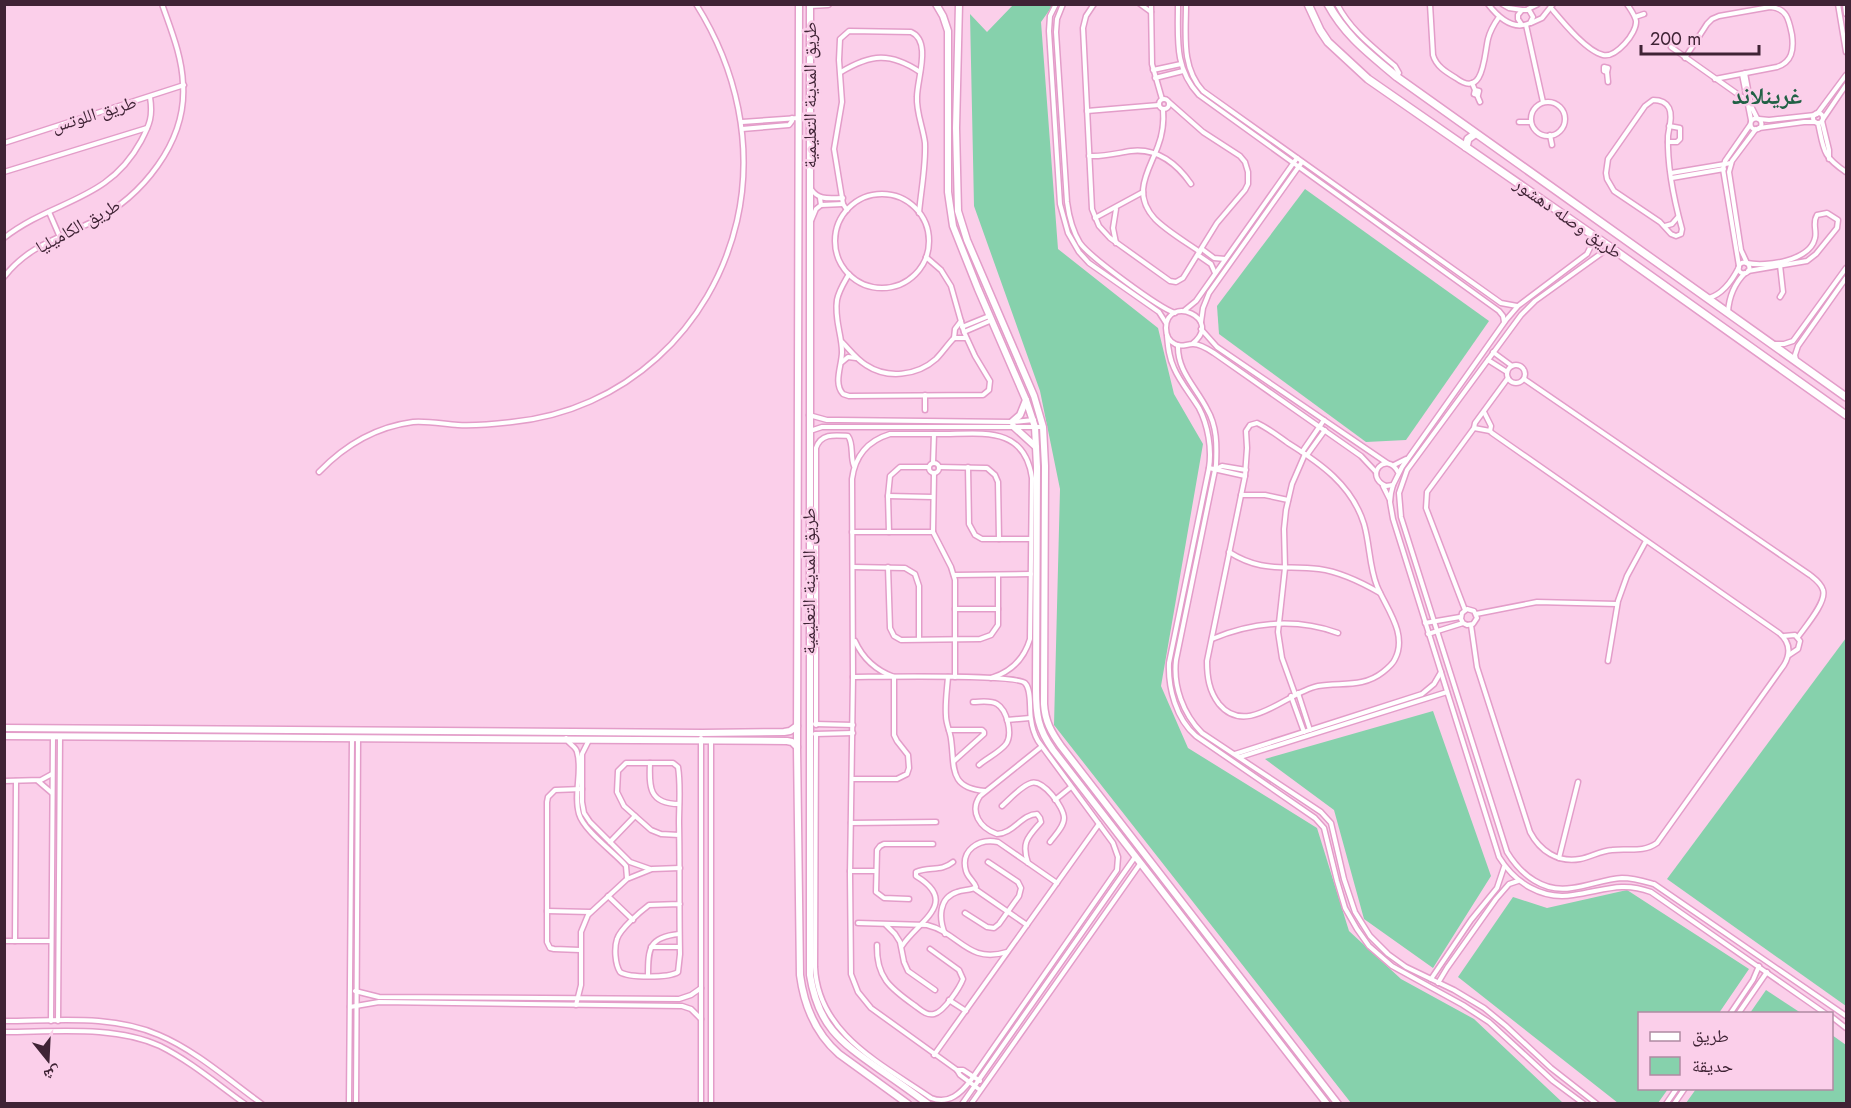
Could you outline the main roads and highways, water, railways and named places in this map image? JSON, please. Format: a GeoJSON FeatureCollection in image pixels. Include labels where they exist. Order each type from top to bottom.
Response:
{"type":"FeatureCollection","features":[{"type":"Feature","properties":{"kind":"main road","name":"طريق وصله دهشور"},"geometry":{"type":"LineString","coordinates":[[1308,4],[1320,30],[1338,52],[1368,79],[1846,415]]}},
{"type":"Feature","properties":{"kind":"main road","name":"طريق وصله دهشور"},"geometry":{"type":"LineString","coordinates":[[1328,4],[1341,25],[1357,44],[1397,77],[1846,397]]}},
{"type":"Feature","properties":{"kind":"main road"},"geometry":{"type":"LineString","coordinates":[[1443,131],[1451,127],[1452,118]]}},
{"type":"Feature","properties":{"kind":"main road"},"geometry":{"type":"LineString","coordinates":[[1466,147],[1467,139],[1475,134]]}},
{"type":"Feature","properties":{"kind":"district","name":"غرينلاند"},"geometry":{"type":"Point","coordinates":[1767,95]}}]}
